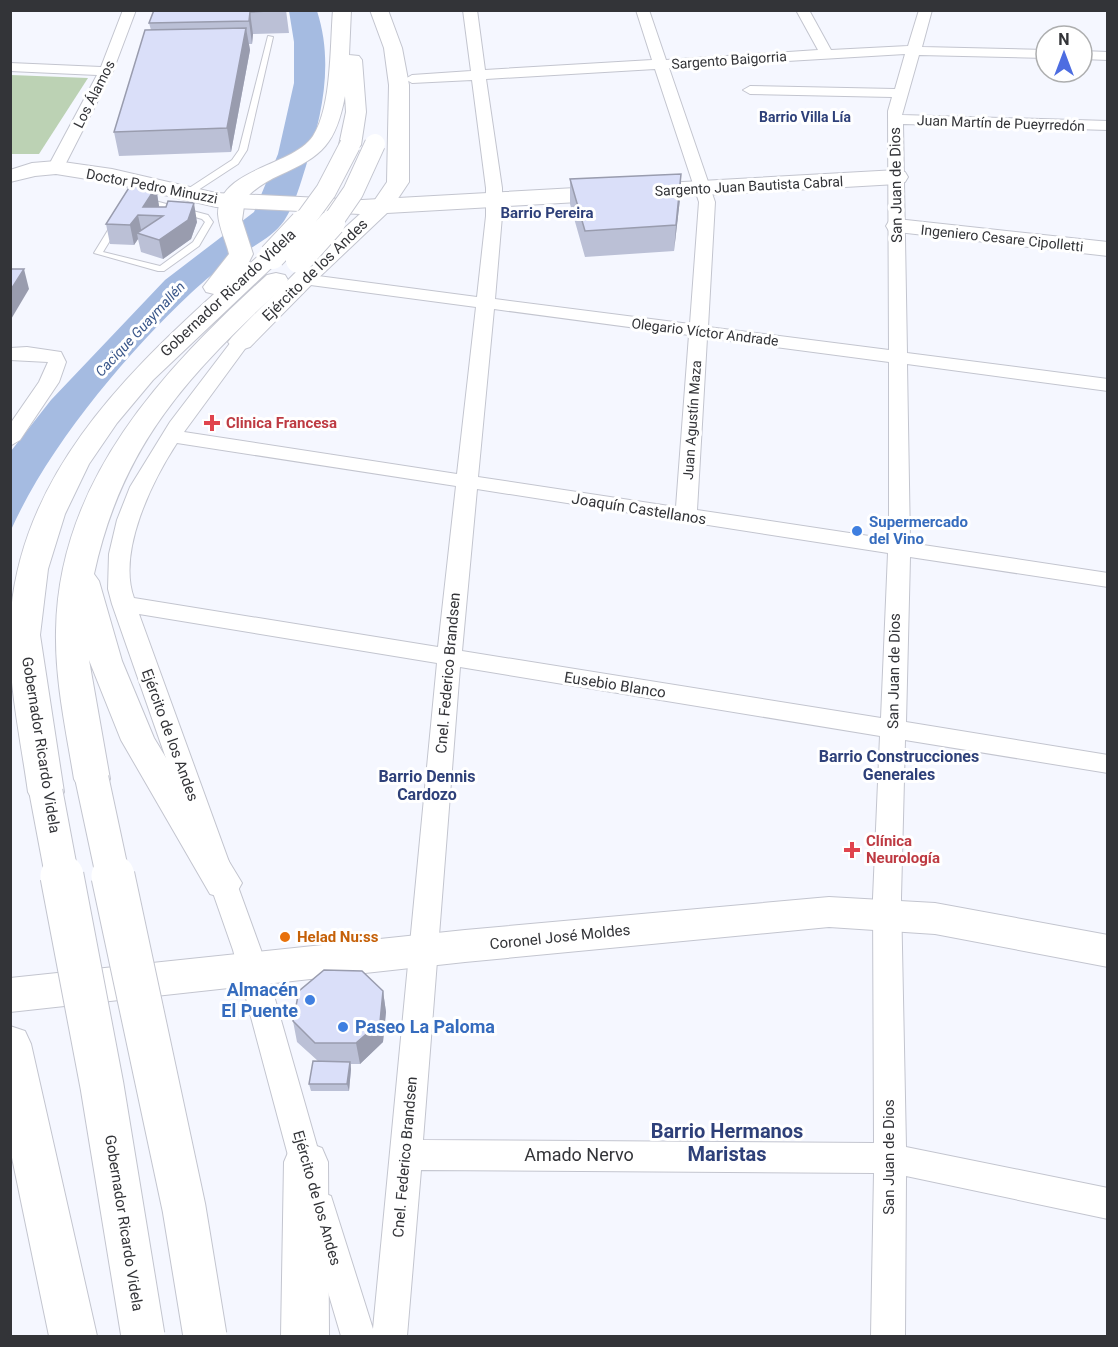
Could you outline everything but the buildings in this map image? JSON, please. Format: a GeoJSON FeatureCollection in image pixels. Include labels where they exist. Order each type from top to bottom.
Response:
{"type":"FeatureCollection","features":[{"type":"Feature","properties":{"kind":"main road","name":"Gobernador Ricardo Videla"},"geometry":{"type":"LineString","coordinates":[[143,1336],[102,1086],[46,792],[24,632],[38,546],[49,513],[70,469],[98,427],[159,356],[291,265],[315,209],[334,179],[350,145],[356,112],[356,90],[343,10]]}},
{"type":"Feature","properties":{"kind":"main road"},"geometry":{"type":"LineString","coordinates":[[98,427],[130,371],[148,350],[230,272],[241,254],[230,213],[233,200],[244,186],[310,152],[321,140],[330,123],[343,10]]}},
{"type":"Feature","properties":{"kind":"main road","name":"Gobernador Ricardo Videla"},"geometry":{"type":"LineString","coordinates":[[206,1336],[184,1208],[92,779],[74,669],[73,608],[80,567],[99,503],[137,431],[166,390],[188,365],[328,230],[350,201],[364,176],[375,144],[382,104],[366,10]]}},
{"type":"Feature","properties":{"kind":"main road","name":"Ejército de los Andes"},"geometry":{"type":"LineString","coordinates":[[241,342],[291,265],[381,207],[398,182],[399,85],[393,48],[380,10]]}},
{"type":"Feature","properties":{"kind":"main road","name":"Doctor Pedro Minuzzi"},"geometry":{"type":"LineString","coordinates":[[11,171],[63,166],[118,167],[188,196]]}},
{"type":"Feature","properties":{"kind":"main road","name":"Doctor Pedro Minuzzi"},"geometry":{"type":"LineString","coordinates":[[11,171],[63,166],[113,176],[142,194],[276,204]]}},
{"type":"Feature","properties":{"kind":"main road","name":"Sargento Juan Bautista Cabral"},"geometry":{"type":"LineString","coordinates":[[276,204],[381,207],[897,177]]}},
{"type":"Feature","properties":{"kind":"main road","name":"Ingeniero Cesare Cipolletti"},"geometry":{"type":"LineString","coordinates":[[897,226],[1107,249]]}},
{"type":"Feature","properties":{"kind":"main road"},"geometry":{"type":"LineString","coordinates":[[99,503],[183,399],[241,342]]}},
{"type":"Feature","properties":{"kind":"main road"},"geometry":{"type":"LineString","coordinates":[[80,567],[106,662],[138,740],[223,883]]}},
{"type":"Feature","properties":{"kind":"main road"},"geometry":{"type":"LineString","coordinates":[[10,666],[24,632]]}},
{"type":"Feature","properties":{"kind":"main road","name":"Coronel José Moldes"},"geometry":{"type":"LineString","coordinates":[[10,995],[794,913],[887,913],[947,920],[1107,951]]}},
{"type":"Feature","properties":{"kind":"main road"},"geometry":{"type":"LineString","coordinates":[[10,1044],[73,1336]]}},
{"type":"Feature","properties":{"kind":"main road"},"geometry":{"type":"LineString","coordinates":[[305,1336],[306,1162]]}},
{"type":"Feature","properties":{"kind":"street","name":"Los Álamos"},"geometry":{"type":"LineString","coordinates":[[63,166],[106,71],[130,10]]}},
{"type":"Feature","properties":{"kind":"street","name":"Cnel. Federico Brandsen"},"geometry":{"type":"LineString","coordinates":[[390,1336],[449,658],[495,201],[470,10]]}},
{"type":"Feature","properties":{"kind":"street","name":"Juan Agustín Maza"},"geometry":{"type":"LineString","coordinates":[[642,10],[704,189],[706,202],[686,516]]}},
{"type":"Feature","properties":{"kind":"street"},"geometry":{"type":"LineString","coordinates":[[802,10],[827,54]]}},
{"type":"Feature","properties":{"kind":"street","name":"San Juan de Dios"},"geometry":{"type":"LineString","coordinates":[[888,1336],[890,1158],[887,913],[898,549],[899,358],[895,119],[898,93],[926,10]]}},
{"type":"Feature","properties":{"kind":"street","name":"Sargento Baigorria"},"geometry":{"type":"LineString","coordinates":[[412,79],[913,50],[1034,54]]}},
{"type":"Feature","properties":{"kind":"street"},"geometry":{"type":"LineString","coordinates":[[10,67],[106,71]]}},
{"type":"Feature","properties":{"kind":"street"},"geometry":{"type":"LineString","coordinates":[[750,90],[898,93]]}},
{"type":"Feature","properties":{"kind":"street","name":"Juan Martín de Pueyrredón"},"geometry":{"type":"LineString","coordinates":[[895,119],[1107,126]]}},
{"type":"Feature","properties":{"kind":"street","name":"Olegario Víctor Andrade"},"geometry":{"type":"LineString","coordinates":[[291,265],[484,303],[1107,385]]}},
{"type":"Feature","properties":{"kind":"street","name":"Ejército de los Andes"},"geometry":{"type":"LineString","coordinates":[[241,342],[171,436],[145,478],[127,525],[118,571],[123,604],[253,969],[357,1336]]}},
{"type":"Feature","properties":{"kind":"street"},"geometry":{"type":"LineString","coordinates":[[10,354],[45,354],[54,356],[57,362],[49,382],[10,440]]}},
{"type":"Feature","properties":{"kind":"street","name":"Joaquín Castellanos"},"geometry":{"type":"LineString","coordinates":[[171,436],[1107,580]]}},
{"type":"Feature","properties":{"kind":"street","name":"Eusebio Blanco"},"geometry":{"type":"LineString","coordinates":[[123,604],[1107,764]]}},
{"type":"Feature","properties":{"kind":"street","name":"Amado Nervo"},"geometry":{"type":"LineString","coordinates":[[405,1155],[890,1158],[1107,1204]]}},
{"type":"Feature","properties":{"kind":"lane"},"geometry":{"type":"LineString","coordinates":[[122,215],[98,253],[161,269],[196,244],[209,222],[188,196],[235,162],[243,150],[270,37]]}},
{"type":"Feature","properties":{"kind":"green space"},"geometry":{"type":"Polygon","coordinates":[[[11,75],[88,78],[39,154],[11,154],[11,75]]]}},
{"type":"Feature","properties":{"kind":"water","name":"Cacique Guaymallén"},"geometry":{"type":"Polygon","coordinates":[[[289,11],[317,11],[325,50],[325,69],[317,128],[288,215],[274,232],[206,279],[115,373],[45,467],[11,530],[11,451],[51,400],[165,280],[254,212],[278,154],[294,83],[294,42],[289,11]]]}},
{"type":"Feature","properties":{"kind":"place","name":"Clinica Francesa"},"geometry":{"type":"Point","coordinates":[212,423]}},
{"type":"Feature","properties":{"kind":"place","name":"Supermercado del Vino"},"geometry":{"type":"Point","coordinates":[857,531]}},
{"type":"Feature","properties":{"kind":"place","name":"Clínica Neurología"},"geometry":{"type":"Point","coordinates":[852,850]}},
{"type":"Feature","properties":{"kind":"place","name":"Helad Nu:ss"},"geometry":{"type":"Point","coordinates":[285,937]}},
{"type":"Feature","properties":{"kind":"place","name":"Almacén El Puente"},"geometry":{"type":"Point","coordinates":[310,1000]}},
{"type":"Feature","properties":{"kind":"place","name":"Paseo La Paloma"},"geometry":{"type":"Point","coordinates":[343,1027]}},
{"type":"Feature","properties":{"kind":"district","name":"Barrio Villa Lía"},"geometry":{"type":"Point","coordinates":[805,117]}},
{"type":"Feature","properties":{"kind":"district","name":"Barrio Pereira"},"geometry":{"type":"Point","coordinates":[547,213]}},
{"type":"Feature","properties":{"kind":"district","name":"Barrio Construcciones Generales"},"geometry":{"type":"Point","coordinates":[899,765]}},
{"type":"Feature","properties":{"kind":"district","name":"Barrio Dennis Cardozo"},"geometry":{"type":"Point","coordinates":[427,785]}},
{"type":"Feature","properties":{"kind":"district","name":"Barrio Hermanos Maristas"},"geometry":{"type":"Point","coordinates":[727,1142]}}]}
